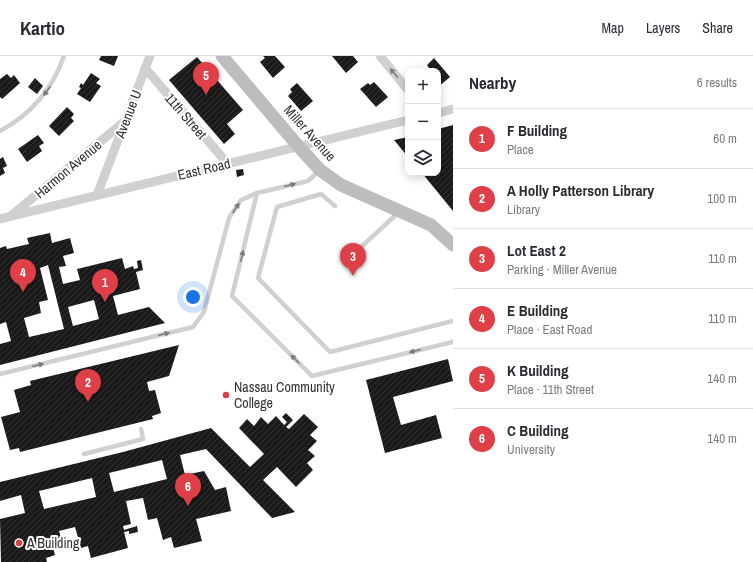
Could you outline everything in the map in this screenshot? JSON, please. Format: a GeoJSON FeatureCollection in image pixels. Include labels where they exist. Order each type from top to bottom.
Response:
{"type":"FeatureCollection","features":[{"type":"Feature","properties":{"kind":"street","name":"Avenue U"},"geometry":{"type":"LineString","coordinates":[[97,195],[150,56]]}},
{"type":"Feature","properties":{"kind":"street","name":"Miller Avenue"},"geometry":{"type":"LineString","coordinates":[[222,56],[320,170],[341,185],[431,225],[453,245]]}},
{"type":"Feature","properties":{"kind":"street"},"geometry":{"type":"LineString","coordinates":[[380,56],[405,86]]}},
{"type":"Feature","properties":{"kind":"street","name":"11th Street"},"geometry":{"type":"LineString","coordinates":[[145,68],[228,164]]}},
{"type":"Feature","properties":{"kind":"street"},"geometry":{"type":"LineString","coordinates":[[441,112],[453,109]]}},
{"type":"Feature","properties":{"kind":"street","name":"Harmon Avenue"},"geometry":{"type":"LineString","coordinates":[[10,216],[125,121]]}},
{"type":"Feature","properties":{"kind":"street","name":"East Road"},"geometry":{"type":"LineString","coordinates":[[0,219],[405,121]]}},
{"type":"Feature","properties":{"kind":"lane"},"geometry":{"type":"LineString","coordinates":[[0,132],[26,114],[46,93],[58,72],[64,56]]}},
{"type":"Feature","properties":{"kind":"lane"},"geometry":{"type":"LineString","coordinates":[[0,374],[193,327],[204,312],[229,218],[241,200],[257,193],[308,181],[320,170]]}},
{"type":"Feature","properties":{"kind":"lane"},"geometry":{"type":"LineString","coordinates":[[257,193],[232,296],[312,376],[453,342]]}},
{"type":"Feature","properties":{"kind":"lane"},"geometry":{"type":"LineString","coordinates":[[335,206],[321,194],[277,206],[258,278],[330,352],[453,321]]}},
{"type":"Feature","properties":{"kind":"lane"},"geometry":{"type":"LineString","coordinates":[[348,260],[400,211]]}},
{"type":"Feature","properties":{"kind":"lane"},"geometry":{"type":"LineString","coordinates":[[84,454],[143,439],[141,429]]}},
{"type":"Feature","properties":{"kind":"building"},"geometry":{"type":"Polygon","coordinates":[[[101,56],[118,56],[114,66],[99,60],[101,56]]]}},
{"type":"Feature","properties":{"kind":"building"},"geometry":{"type":"Polygon","coordinates":[[[263,56],[275,56],[285,67],[273,78],[260,62],[265,58],[263,56]]]}},
{"type":"Feature","properties":{"kind":"building"},"geometry":{"type":"Polygon","coordinates":[[[332,56],[353,56],[358,62],[346,73],[332,56]]]}},
{"type":"Feature","properties":{"kind":"building"},"geometry":{"type":"Polygon","coordinates":[[[197,57],[243,110],[227,124],[235,134],[224,144],[169,80],[197,57]]]}},
{"type":"Feature","properties":{"kind":"building"},"geometry":{"type":"Polygon","coordinates":[[[434,58],[450,77],[441,84],[441,68],[429,68],[427,65],[434,58]]]}},
{"type":"Feature","properties":{"kind":"building"},"geometry":{"type":"Polygon","coordinates":[[[91,73],[100,79],[96,83],[101,86],[90,102],[77,94],[81,88],[79,87],[81,83],[83,85],[91,73]]]}},
{"type":"Feature","properties":{"kind":"building"},"geometry":{"type":"Polygon","coordinates":[[[7,74],[11,78],[14,75],[20,83],[2,99],[0,97],[0,79],[7,74]]]}},
{"type":"Feature","properties":{"kind":"building"},"geometry":{"type":"Polygon","coordinates":[[[35,78],[43,86],[37,94],[28,87],[35,78]]]}},
{"type":"Feature","properties":{"kind":"building"},"geometry":{"type":"Polygon","coordinates":[[[374,82],[388,97],[376,107],[360,89],[368,83],[370,85],[374,82]]]}},
{"type":"Feature","properties":{"kind":"building"},"geometry":{"type":"Polygon","coordinates":[[[297,83],[313,101],[301,111],[288,96],[292,92],[290,89],[297,83]]]}},
{"type":"Feature","properties":{"kind":"building"},"geometry":{"type":"Polygon","coordinates":[[[67,107],[74,114],[71,118],[74,121],[59,136],[49,126],[67,107]]]}},
{"type":"Feature","properties":{"kind":"building"},"geometry":{"type":"Polygon","coordinates":[[[453,125],[453,211],[424,176],[441,176],[441,128],[453,125]]]}},
{"type":"Feature","properties":{"kind":"building"},"geometry":{"type":"Polygon","coordinates":[[[38,135],[44,143],[39,146],[42,151],[27,162],[18,149],[38,135]]]}},
{"type":"Feature","properties":{"kind":"building"},"geometry":{"type":"Polygon","coordinates":[[[405,138],[405,153],[394,140],[405,138]]]}},
{"type":"Feature","properties":{"kind":"building"},"geometry":{"type":"Polygon","coordinates":[[[3,157],[7,166],[3,168],[5,173],[0,176],[0,159],[3,157]]]}},
{"type":"Feature","properties":{"kind":"building"},"geometry":{"type":"Polygon","coordinates":[[[243,169],[244,175],[237,177],[236,170],[243,169]]]}},
{"type":"Feature","properties":{"kind":"building"},"geometry":{"type":"Polygon","coordinates":[[[50,233],[52,243],[70,238],[74,253],[63,256],[66,266],[59,267],[63,284],[80,280],[77,269],[122,258],[125,269],[133,266],[134,269],[138,268],[137,261],[141,260],[143,270],[136,272],[140,289],[113,296],[118,315],[149,307],[165,323],[0,365],[0,344],[11,341],[6,322],[0,324],[0,248],[6,246],[7,249],[29,244],[27,238],[50,233]],[[48,265],[40,268],[48,300],[39,302],[41,313],[24,318],[29,337],[64,329],[48,265]],[[94,300],[68,307],[73,326],[99,319],[94,300]]]}},
{"type":"Feature","properties":{"kind":"building"},"geometry":{"type":"Polygon","coordinates":[[[179,345],[169,376],[147,382],[149,391],[155,390],[161,413],[152,416],[153,419],[20,452],[19,448],[10,450],[1,417],[20,412],[14,390],[31,385],[30,381],[179,345]]]}},
{"type":"Feature","properties":{"kind":"building"},"geometry":{"type":"Polygon","coordinates":[[[448,359],[453,381],[393,397],[401,425],[436,415],[442,438],[385,453],[366,380],[448,359]]]}},
{"type":"Feature","properties":{"kind":"building"},"geometry":{"type":"Polygon","coordinates":[[[286,413],[293,420],[286,427],[289,429],[304,414],[318,427],[310,435],[317,441],[308,450],[315,456],[307,463],[313,470],[296,487],[277,467],[263,480],[295,512],[272,518],[206,449],[180,455],[185,475],[204,471],[215,490],[226,487],[231,511],[196,519],[202,541],[174,548],[171,537],[163,540],[157,518],[148,520],[143,498],[126,501],[131,524],[123,526],[124,530],[137,526],[138,532],[129,534],[129,531],[124,532],[128,548],[91,558],[88,546],[81,548],[75,527],[59,531],[62,541],[52,544],[55,555],[46,558],[47,562],[1,562],[0,519],[25,513],[21,495],[0,501],[0,482],[123,452],[211,428],[250,467],[264,454],[239,428],[247,419],[254,426],[261,417],[268,424],[276,416],[284,425],[287,422],[282,417],[286,413]],[[162,460],[109,473],[114,492],[167,479],[162,460]],[[92,478],[39,491],[44,509],[96,497],[92,478]]]}},
{"type":"Feature","properties":{"kind":"place","name":"K Building"},"geometry":{"type":"Point","coordinates":[206,95]}},
{"type":"Feature","properties":{"kind":"place","name":"Lot East 2"},"geometry":{"type":"Point","coordinates":[353,276]}},
{"type":"Feature","properties":{"kind":"place","name":"E Building"},"geometry":{"type":"Point","coordinates":[23,292]}},
{"type":"Feature","properties":{"kind":"place","name":"F Building"},"geometry":{"type":"Point","coordinates":[105,302]}},
{"type":"Feature","properties":{"kind":"place","name":"Nassau Community College"},"geometry":{"type":"Point","coordinates":[226,395]}},
{"type":"Feature","properties":{"kind":"place","name":"A Holly Patterson Library"},"geometry":{"type":"Point","coordinates":[88,402]}},
{"type":"Feature","properties":{"kind":"place","name":"C Building"},"geometry":{"type":"Point","coordinates":[188,506]}},
{"type":"Feature","properties":{"kind":"place","name":"A Building"},"geometry":{"type":"Point","coordinates":[19,543]}}]}
